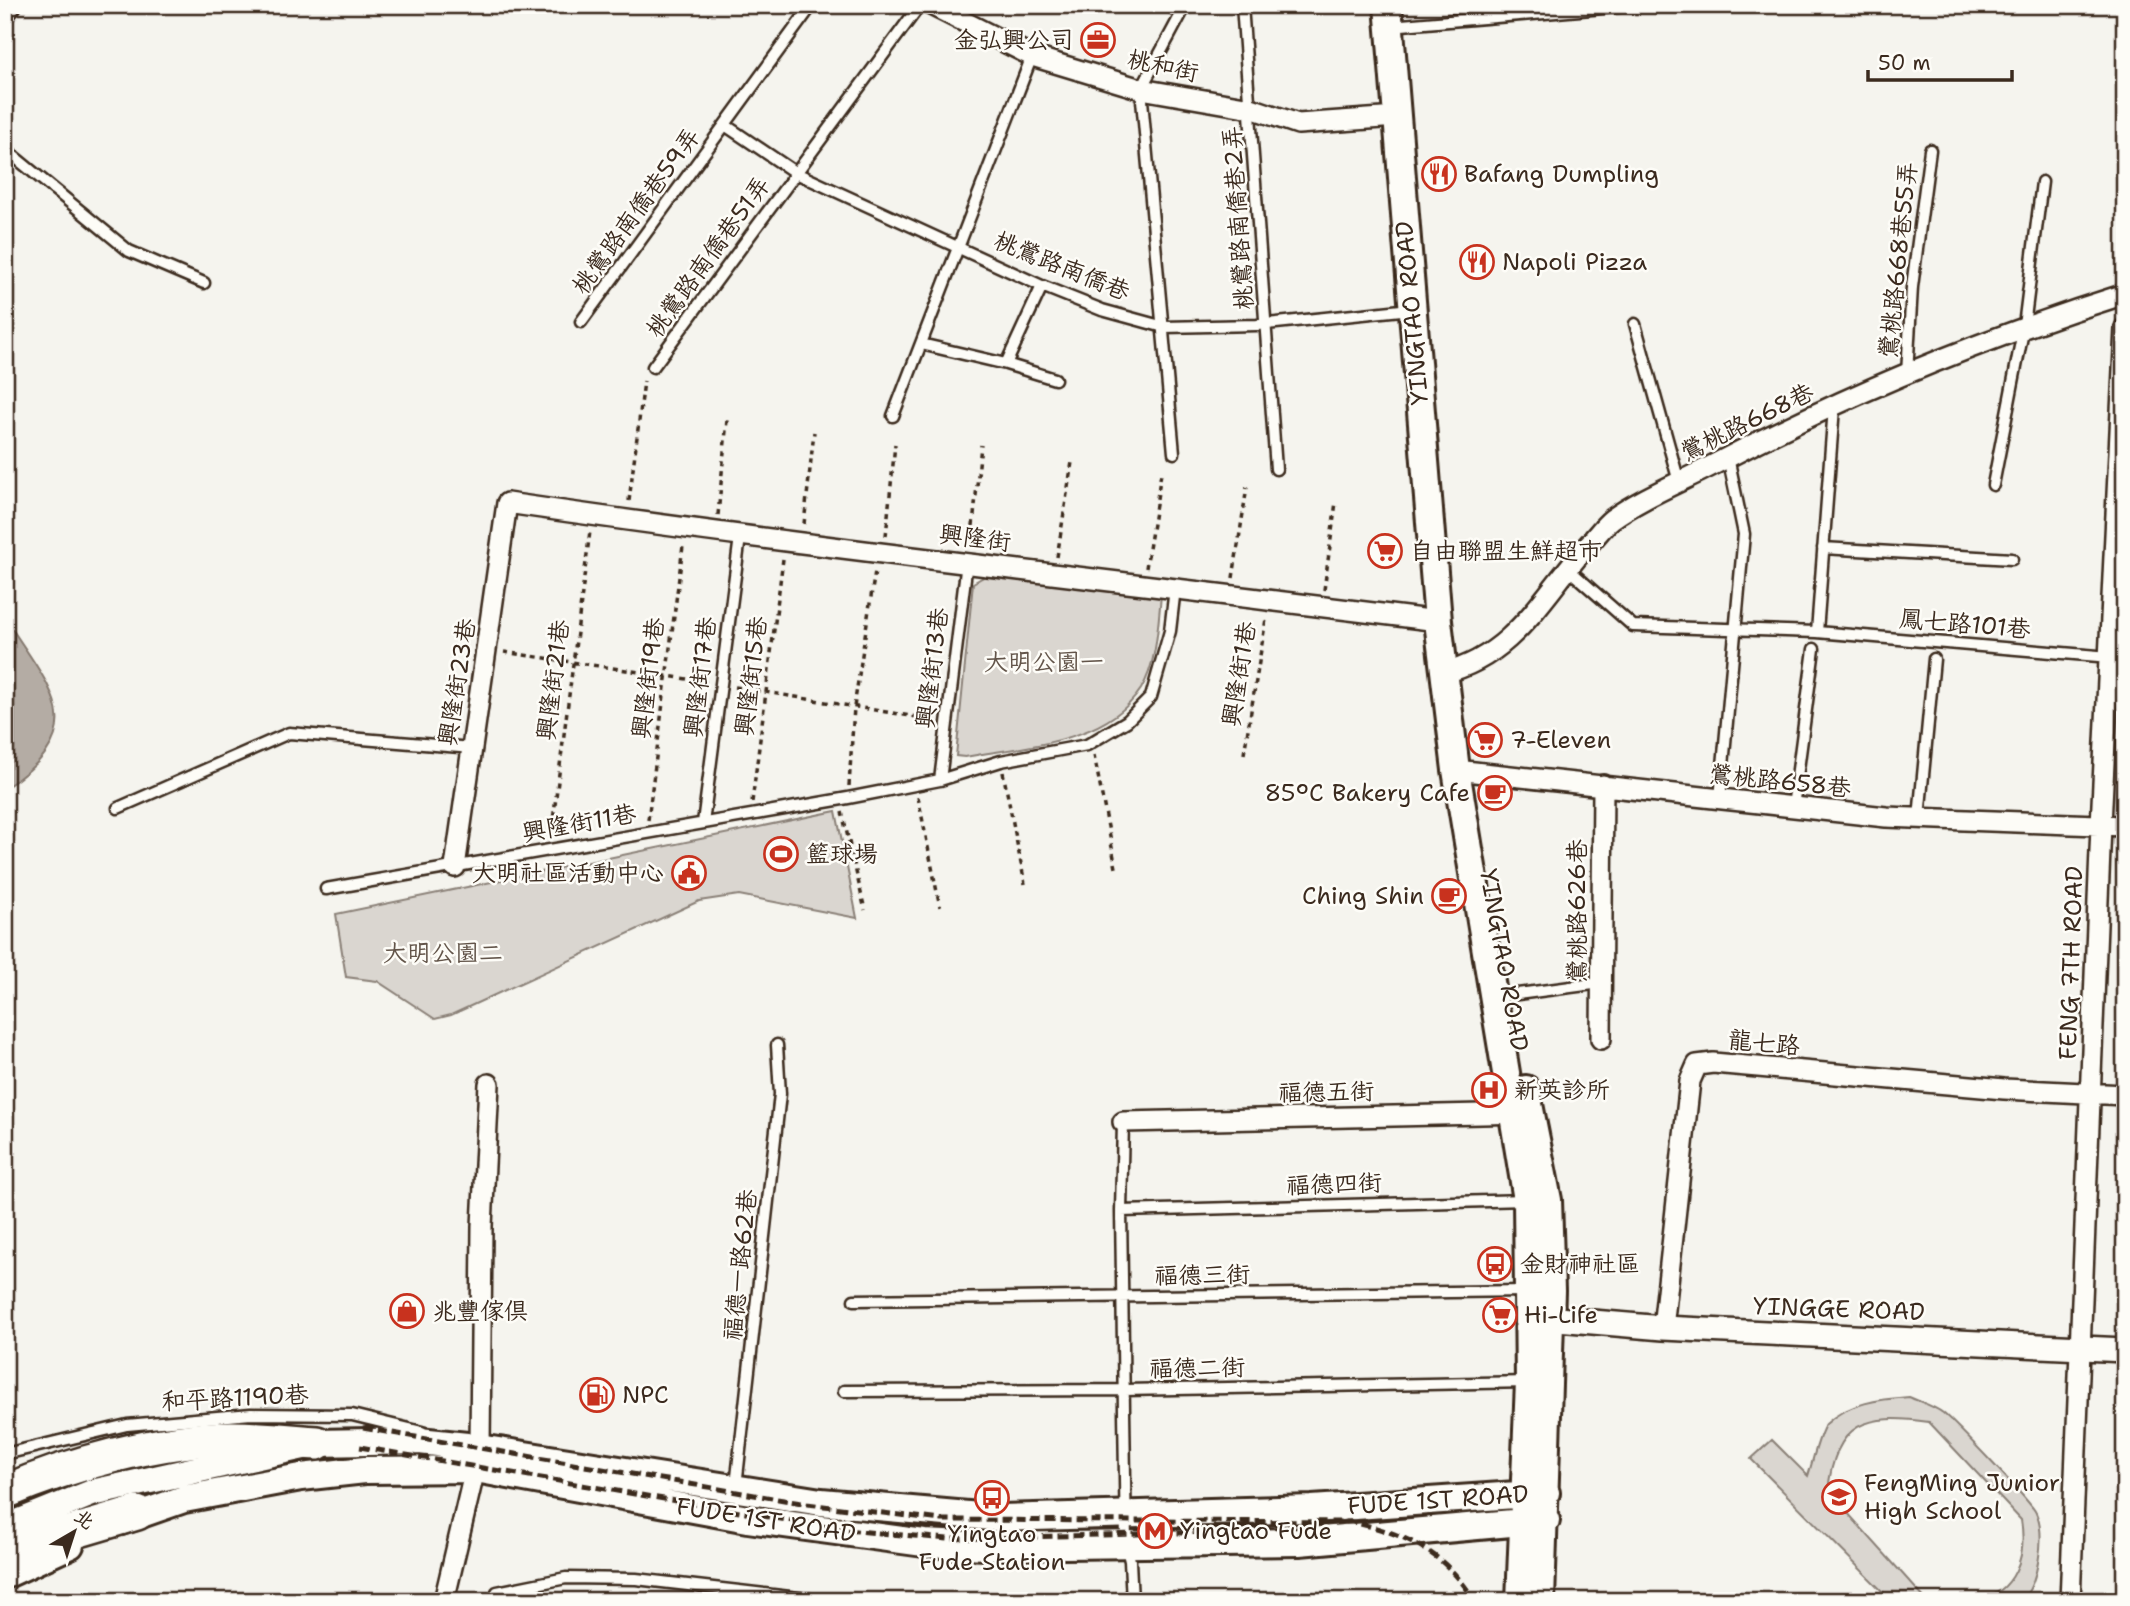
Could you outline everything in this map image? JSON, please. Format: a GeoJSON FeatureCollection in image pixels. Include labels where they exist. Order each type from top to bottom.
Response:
{"type":"FeatureCollection","features":[{"type":"Feature","properties":{"kind":"highway"},"geometry":{"type":"LineString","coordinates":[[9,1489],[74,1466],[148,1449],[229,1438],[317,1443]]}},
{"type":"Feature","properties":{"kind":"highway"},"geometry":{"type":"LineString","coordinates":[[5,1552],[137,1513]]}},
{"type":"Feature","properties":{"kind":"main road","name":"YINGTAO ROAD"},"geometry":{"type":"LineString","coordinates":[[1389,16],[1438,621],[1459,645],[1453,671],[1464,769],[1537,1200],[1540,1382],[1536,1507],[1541,1601]]}},
{"type":"Feature","properties":{"kind":"main road","name":"YINGTAO ROAD"},"geometry":{"type":"LineString","coordinates":[[1464,769],[1510,995],[1521,1113]]}},
{"type":"Feature","properties":{"kind":"main road","name":"FUDE 1ST ROAD"},"geometry":{"type":"LineString","coordinates":[[5,1528],[92,1493],[317,1443],[419,1441],[748,1519],[924,1543],[986,1546],[1299,1542],[1536,1507]]}},
{"type":"Feature","properties":{"kind":"main road","name":"FUDE 1ST ROAD"},"geometry":{"type":"LineString","coordinates":[[5,1575],[137,1513],[227,1489],[475,1454],[736,1490],[953,1516],[1126,1517],[1536,1507]]}},
{"type":"Feature","properties":{"kind":"main road","name":"YINGTAO ROAD"},"geometry":{"type":"LineString","coordinates":[[1520,1601],[1536,1507]]}},
{"type":"Feature","properties":{"kind":"street"},"geometry":{"type":"LineString","coordinates":[[5,10],[9,5]]}},
{"type":"Feature","properties":{"kind":"street","name":"桃和街"},"geometry":{"type":"LineString","coordinates":[[931,5],[1032,56],[1141,89],[1251,108],[1298,124],[1397,117]]}},
{"type":"Feature","properties":{"kind":"street","name":"鶯桃路668巷"},"geometry":{"type":"LineString","coordinates":[[1453,671],[1474,664],[1516,635],[1567,568],[1611,520],[1728,457],[1907,374],[2024,326],[2125,294]]}},
{"type":"Feature","properties":{"kind":"street","name":"FENG 7TH ROAD"},"geometry":{"type":"LineString","coordinates":[[2070,1601],[2101,825],[2125,328]]}},
{"type":"Feature","properties":{"kind":"street","name":"興隆街"},"geometry":{"type":"LineString","coordinates":[[507,503],[740,537],[968,562],[1438,621]]}},
{"type":"Feature","properties":{"kind":"street","name":"興隆街23巷"},"geometry":{"type":"LineString","coordinates":[[455,867],[507,503]]}},
{"type":"Feature","properties":{"kind":"street","name":"鶯桃路658巷"},"geometry":{"type":"LineString","coordinates":[[1464,769],[1719,800],[1919,818],[2125,826]]}},
{"type":"Feature","properties":{"kind":"street","name":"鶯桃路626巷"},"geometry":{"type":"LineString","coordinates":[[1601,1038],[1603,785]]}},
{"type":"Feature","properties":{"kind":"street","name":"龍七路"},"geometry":{"type":"LineString","coordinates":[[1663,1328],[1690,1081],[1697,1065],[1713,1063],[2004,1089],[2091,1091]]}},
{"type":"Feature","properties":{"kind":"street"},"geometry":{"type":"LineString","coordinates":[[444,1601],[475,1454],[489,1084]]}},
{"type":"Feature","properties":{"kind":"street"},"geometry":{"type":"LineString","coordinates":[[2091,1091],[2125,1095]]}},
{"type":"Feature","properties":{"kind":"street","name":"福德五街"},"geometry":{"type":"LineString","coordinates":[[1123,1122],[1521,1113]]}},
{"type":"Feature","properties":{"kind":"street","name":"YINGGE ROAD"},"geometry":{"type":"LineString","coordinates":[[1540,1304],[1663,1328],[2125,1350]]}},
{"type":"Feature","properties":{"kind":"lane","name":"桃鶯路南僑巷59弄"},"geometry":{"type":"LineString","coordinates":[[581,322],[812,5]]}},
{"type":"Feature","properties":{"kind":"lane","name":"桃鶯路南僑巷51弄"},"geometry":{"type":"LineString","coordinates":[[653,367],[920,5]]}},
{"type":"Feature","properties":{"kind":"lane"},"geometry":{"type":"LineString","coordinates":[[1168,5],[1184,9],[1141,89],[1174,453]]}},
{"type":"Feature","properties":{"kind":"lane","name":"桃鶯路南僑巷2弄"},"geometry":{"type":"LineString","coordinates":[[1242,5],[1276,469]]}},
{"type":"Feature","properties":{"kind":"lane"},"geometry":{"type":"LineString","coordinates":[[1389,16],[1639,5]]}},
{"type":"Feature","properties":{"kind":"lane"},"geometry":{"type":"LineString","coordinates":[[893,416],[1032,56]]}},
{"type":"Feature","properties":{"kind":"lane","name":"桃鶯路南僑巷"},"geometry":{"type":"LineString","coordinates":[[725,125],[796,173],[958,245],[1042,286],[1102,310],[1164,327],[1267,324],[1412,309]]}},
{"type":"Feature","properties":{"kind":"lane"},"geometry":{"type":"LineString","coordinates":[[5,149],[129,251],[204,283]]}},
{"type":"Feature","properties":{"kind":"lane","name":"鶯桃路668巷55弄"},"geometry":{"type":"LineString","coordinates":[[1907,374],[1912,286],[1930,150]]}},
{"type":"Feature","properties":{"kind":"lane"},"geometry":{"type":"LineString","coordinates":[[1993,485],[2024,326],[2042,182]]}},
{"type":"Feature","properties":{"kind":"lane"},"geometry":{"type":"LineString","coordinates":[[1006,364],[1042,286]]}},
{"type":"Feature","properties":{"kind":"lane"},"geometry":{"type":"LineString","coordinates":[[1635,324],[1680,483]]}},
{"type":"Feature","properties":{"kind":"lane"},"geometry":{"type":"LineString","coordinates":[[920,344],[1006,364],[1055,379]]}},
{"type":"Feature","properties":{"kind":"lane"},"geometry":{"type":"LineString","coordinates":[[1817,632],[1834,407]]}},
{"type":"Feature","properties":{"kind":"lane"},"geometry":{"type":"LineString","coordinates":[[1719,800],[1744,534],[1728,457]]}},
{"type":"Feature","properties":{"kind":"lane","name":"興隆街17巷"},"geometry":{"type":"LineString","coordinates":[[703,822],[740,537]]}},
{"type":"Feature","properties":{"kind":"lane"},"geometry":{"type":"LineString","coordinates":[[1823,548],[2012,559]]}},
{"type":"Feature","properties":{"kind":"lane","name":"興隆街13巷"},"geometry":{"type":"LineString","coordinates":[[940,780],[968,562]]}},
{"type":"Feature","properties":{"kind":"lane","name":"鳳七路101巷"},"geometry":{"type":"LineString","coordinates":[[1567,568],[1633,626],[1817,632],[2111,657]]}},
{"type":"Feature","properties":{"kind":"lane","name":"興隆街11巷"},"geometry":{"type":"LineString","coordinates":[[326,888],[843,799],[940,780],[1001,761],[1091,743],[1126,721],[1151,697],[1170,631],[1175,588]]}},
{"type":"Feature","properties":{"kind":"lane"},"geometry":{"type":"LineString","coordinates":[[1793,807],[1814,649]]}},
{"type":"Feature","properties":{"kind":"lane"},"geometry":{"type":"LineString","coordinates":[[1919,818],[1934,659]]}},
{"type":"Feature","properties":{"kind":"lane"},"geometry":{"type":"LineString","coordinates":[[118,808],[289,733],[472,748]]}},
{"type":"Feature","properties":{"kind":"lane"},"geometry":{"type":"LineString","coordinates":[[1510,995],[1601,983]]}},
{"type":"Feature","properties":{"kind":"lane","name":"福德一路62巷"},"geometry":{"type":"LineString","coordinates":[[736,1490],[780,1094],[777,1045]]}},
{"type":"Feature","properties":{"kind":"lane"},"geometry":{"type":"LineString","coordinates":[[1123,1122],[1121,1211],[1126,1544],[1132,1601]]}},
{"type":"Feature","properties":{"kind":"lane","name":"福德四街"},"geometry":{"type":"LineString","coordinates":[[1121,1211],[1537,1200]]}},
{"type":"Feature","properties":{"kind":"lane","name":"福德三街"},"geometry":{"type":"LineString","coordinates":[[854,1300],[1122,1297],[1540,1304]]}},
{"type":"Feature","properties":{"kind":"lane","name":"福德二街"},"geometry":{"type":"LineString","coordinates":[[844,1391],[1124,1390],[1540,1382]]}},
{"type":"Feature","properties":{"kind":"lane","name":"和平路1190巷"},"geometry":{"type":"LineString","coordinates":[[5,1454],[127,1425],[251,1414],[352,1415],[400,1425],[475,1454]]}},
{"type":"Feature","properties":{"kind":"lane"},"geometry":{"type":"LineString","coordinates":[[497,1592],[566,1578],[636,1578],[825,1601]]}},
{"type":"Feature","properties":{"kind":"path"},"geometry":{"type":"LineString","coordinates":[[627,521],[644,382]]}},
{"type":"Feature","properties":{"kind":"path"},"geometry":{"type":"LineString","coordinates":[[716,533],[727,420]]}},
{"type":"Feature","properties":{"kind":"path","name":"興隆街15巷"},"geometry":{"type":"LineString","coordinates":[[750,814],[814,432]]}},
{"type":"Feature","properties":{"kind":"path"},"geometry":{"type":"LineString","coordinates":[[865,910],[843,799],[854,707],[881,552],[895,444]]}},
{"type":"Feature","properties":{"kind":"path"},"geometry":{"type":"LineString","coordinates":[[968,562],[981,444]]}},
{"type":"Feature","properties":{"kind":"path"},"geometry":{"type":"LineString","coordinates":[[1055,573],[1072,462]]}},
{"type":"Feature","properties":{"kind":"path"},"geometry":{"type":"LineString","coordinates":[[1143,584],[1161,473]]}},
{"type":"Feature","properties":{"kind":"path"},"geometry":{"type":"LineString","coordinates":[[1231,595],[1247,487]]}},
{"type":"Feature","properties":{"kind":"path"},"geometry":{"type":"LineString","coordinates":[[1322,606],[1336,502]]}},
{"type":"Feature","properties":{"kind":"path","name":"興隆街21巷"},"geometry":{"type":"LineString","coordinates":[[550,850],[592,516]]}},
{"type":"Feature","properties":{"kind":"path","name":"興隆街19巷"},"geometry":{"type":"LineString","coordinates":[[646,832],[686,529]]}},
{"type":"Feature","properties":{"kind":"path","name":"興隆街1巷"},"geometry":{"type":"LineString","coordinates":[[1244,754],[1269,599]]}},
{"type":"Feature","properties":{"kind":"path"},"geometry":{"type":"LineString","coordinates":[[1091,743],[1116,868]]}},
{"type":"Feature","properties":{"kind":"path"},"geometry":{"type":"LineString","coordinates":[[1001,761],[1025,884]]}},
{"type":"Feature","properties":{"kind":"path"},"geometry":{"type":"LineString","coordinates":[[916,784],[940,907]]}},
{"type":"Feature","properties":{"kind":"green space","name":"大明公園一"},"geometry":{"type":"Polygon","coordinates":[[[987,575],[1161,595],[1154,656],[1141,689],[1125,707],[1085,732],[1037,745],[965,757],[956,756],[973,583],[987,575]]]}},
{"type":"Feature","properties":{"kind":"green space","name":"大明公園二"},"geometry":{"type":"Polygon","coordinates":[[[836,811],[857,918],[739,895],[699,901],[451,1015],[435,1019],[377,981],[346,977],[336,914],[836,811]]]}},
{"type":"Feature","properties":{"kind":"green space"},"geometry":{"type":"Polygon","coordinates":[[[1909,1397],[1943,1413],[1977,1446],[2036,1513],[2040,1534],[2039,1559],[2032,1584],[2021,1601],[1976,1601],[2001,1590],[2016,1571],[2022,1546],[2021,1520],[1929,1422],[1888,1419],[1872,1421],[1858,1427],[1838,1449],[1828,1491],[1926,1600],[1936,1601],[1892,1601],[1751,1459],[1772,1440],[1808,1476],[1821,1434],[1826,1424],[1834,1417],[1865,1403],[1909,1397]]]}},
{"type":"Feature","properties":{"kind":"shaded area"},"geometry":{"type":"Polygon","coordinates":[[[5,618],[49,687],[56,708],[57,727],[50,747],[33,767],[5,788],[5,618]]]}},
{"type":"Feature","properties":{"kind":"railway"},"geometry":{"type":"LineString","coordinates":[[363,1428],[807,1504],[942,1520],[1352,1522],[1407,1539],[1422,1548],[1450,1570],[1475,1601]]}},
{"type":"Feature","properties":{"kind":"railway"},"geometry":{"type":"LineString","coordinates":[[360,1447],[845,1530],[948,1539],[1213,1532]]}},
{"type":"Feature","properties":{"kind":"place","name":"金弘興公司"},"geometry":{"type":"Point","coordinates":[1098,40]}},
{"type":"Feature","properties":{"kind":"place","name":"Bafang Dumpling"},"geometry":{"type":"Point","coordinates":[1439,174]}},
{"type":"Feature","properties":{"kind":"place","name":"Napoli Pizza"},"geometry":{"type":"Point","coordinates":[1477,262]}},
{"type":"Feature","properties":{"kind":"place","name":"自由聯盟生鮮超市"},"geometry":{"type":"Point","coordinates":[1385,551]}},
{"type":"Feature","properties":{"kind":"place","name":"7-Eleven"},"geometry":{"type":"Point","coordinates":[1485,740]}},
{"type":"Feature","properties":{"kind":"place","name":"85°C Bakery Cafe"},"geometry":{"type":"Point","coordinates":[1495,793]}},
{"type":"Feature","properties":{"kind":"place","name":"籃球場"},"geometry":{"type":"Point","coordinates":[781,854]}},
{"type":"Feature","properties":{"kind":"place","name":"大明社區活動中心"},"geometry":{"type":"Point","coordinates":[689,873]}},
{"type":"Feature","properties":{"kind":"place","name":"Ching Shin"},"geometry":{"type":"Point","coordinates":[1449,896]}},
{"type":"Feature","properties":{"kind":"place","name":"新英診所"},"geometry":{"type":"Point","coordinates":[1489,1090]}},
{"type":"Feature","properties":{"kind":"place","name":"金財神社區"},"geometry":{"type":"Point","coordinates":[1495,1264]}},
{"type":"Feature","properties":{"kind":"place","name":"兆豐傢俱"},"geometry":{"type":"Point","coordinates":[407,1311]}},
{"type":"Feature","properties":{"kind":"place","name":"Hi-Life"},"geometry":{"type":"Point","coordinates":[1500,1315]}},
{"type":"Feature","properties":{"kind":"place","name":"NPC"},"geometry":{"type":"Point","coordinates":[597,1395]}},
{"type":"Feature","properties":{"kind":"place","name":"FengMing Junior High School"},"geometry":{"type":"Point","coordinates":[1839,1497]}},
{"type":"Feature","properties":{"kind":"place","name":"Yingtao Fude Station"},"geometry":{"type":"Point","coordinates":[992,1498]}},
{"type":"Feature","properties":{"kind":"place","name":"Yingtao Fude"},"geometry":{"type":"Point","coordinates":[1155,1531]}}]}
